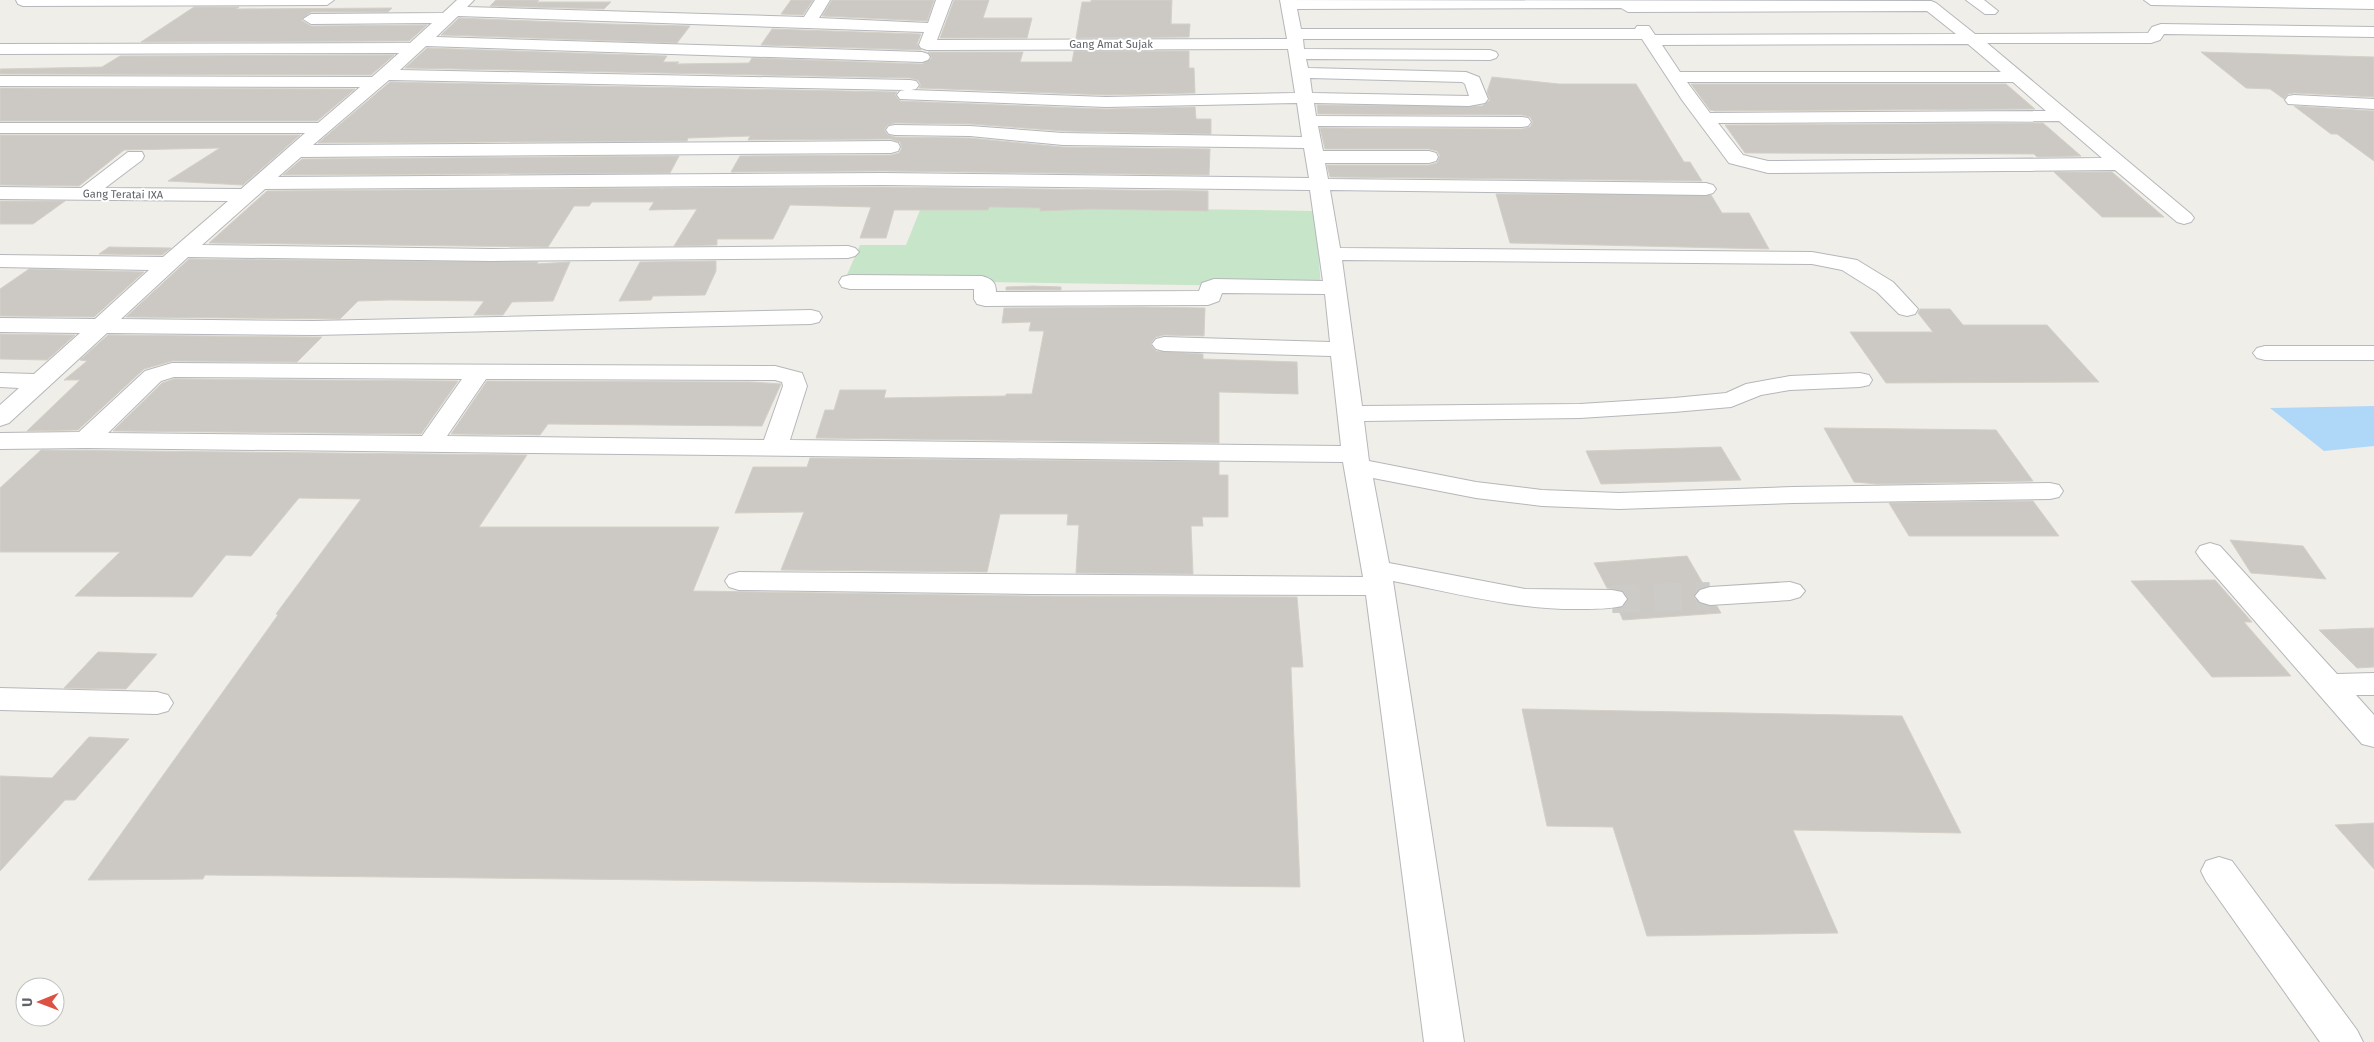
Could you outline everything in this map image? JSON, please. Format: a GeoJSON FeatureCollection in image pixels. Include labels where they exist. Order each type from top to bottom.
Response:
{"type":"FeatureCollection","features":[{"type":"Feature","properties":{"kind":"street"},"geometry":{"type":"LineString","coordinates":[[23,1],[327,0]]}},
{"type":"Feature","properties":{"kind":"street"},"geometry":{"type":"LineString","coordinates":[[808,22],[823,0]]}},
{"type":"Feature","properties":{"kind":"street"},"geometry":{"type":"LineString","coordinates":[[883,179],[893,139],[932,28],[944,0]]}},
{"type":"Feature","properties":{"kind":"street"},"geometry":{"type":"LineString","coordinates":[[1974,0],[1990,11]]}},
{"type":"Feature","properties":{"kind":"street"},"geometry":{"type":"LineString","coordinates":[[2151,0],[2374,4]]}},
{"type":"Feature","properties":{"kind":"street"},"geometry":{"type":"LineString","coordinates":[[1444,1042],[1377,578],[1350,414],[1331,254],[1288,3],[1927,3],[1974,40],[2184,218]]}},
{"type":"Feature","properties":{"kind":"street"},"geometry":{"type":"LineString","coordinates":[[1625,3],[1736,159],[1768,167],[2121,164]]}},
{"type":"Feature","properties":{"kind":"street"},"geometry":{"type":"LineString","coordinates":[[0,418],[176,257],[456,10]]}},
{"type":"Feature","properties":{"kind":"street"},"geometry":{"type":"LineString","coordinates":[[311,19],[456,10],[932,28]]}},
{"type":"Feature","properties":{"kind":"street"},"geometry":{"type":"LineString","coordinates":[[0,81],[380,79],[913,84],[1106,102],[1299,65],[1648,37],[1974,40],[2151,38],[2161,29],[2374,32]]}},
{"type":"Feature","properties":{"kind":"street","name":"Gang Amat Sujak"},"geometry":{"type":"LineString","coordinates":[[0,49],[418,45],[924,51],[1299,65]]}},
{"type":"Feature","properties":{"kind":"street"},"geometry":{"type":"LineString","coordinates":[[1188,84],[1223,86],[1299,65],[1490,55]]}},
{"type":"Feature","properties":{"kind":"street"},"geometry":{"type":"LineString","coordinates":[[1299,65],[1466,77],[1473,81],[1479,99],[1469,101],[1299,65]]}},
{"type":"Feature","properties":{"kind":"street"},"geometry":{"type":"LineString","coordinates":[[1677,78],[2018,78]]}},
{"type":"Feature","properties":{"kind":"street"},"geometry":{"type":"LineString","coordinates":[[2294,100],[2374,104]]}},
{"type":"Feature","properties":{"kind":"street"},"geometry":{"type":"LineString","coordinates":[[1706,118],[2064,116]]}},
{"type":"Feature","properties":{"kind":"street"},"geometry":{"type":"LineString","coordinates":[[1308,121],[1522,122]]}},
{"type":"Feature","properties":{"kind":"street"},"geometry":{"type":"LineString","coordinates":[[0,128],[322,128]]}},
{"type":"Feature","properties":{"kind":"street"},"geometry":{"type":"LineString","coordinates":[[294,152],[893,139],[970,131],[1063,139],[1429,157]]}},
{"type":"Feature","properties":{"kind":"street"},"geometry":{"type":"LineString","coordinates":[[85,194],[135,156]]}},
{"type":"Feature","properties":{"kind":"street","name":"Gang Teratai IXA"},"geometry":{"type":"LineString","coordinates":[[0,193],[85,194],[254,189],[883,179],[1706,189]]}},
{"type":"Feature","properties":{"kind":"street"},"geometry":{"type":"LineString","coordinates":[[0,261],[176,257],[848,252]]}},
{"type":"Feature","properties":{"kind":"street"},"geometry":{"type":"LineString","coordinates":[[1331,254],[1812,258],[1849,265],[1885,287],[1907,310]]}},
{"type":"Feature","properties":{"kind":"street"},"geometry":{"type":"LineString","coordinates":[[850,282],[982,283],[986,286],[985,299],[1208,298],[1211,296],[1210,288],[1214,286],[1335,288]]}},
{"type":"Feature","properties":{"kind":"street"},"geometry":{"type":"LineString","coordinates":[[0,325],[314,328],[380,325],[811,317]]}},
{"type":"Feature","properties":{"kind":"street"},"geometry":{"type":"LineString","coordinates":[[1164,344],[1342,349]]}},
{"type":"Feature","properties":{"kind":"street"},"geometry":{"type":"LineString","coordinates":[[2265,353],[2374,353]]}},
{"type":"Feature","properties":{"kind":"street"},"geometry":{"type":"LineString","coordinates":[[86,440],[153,376],[172,370],[787,375],[793,378],[795,386],[774,449]]}},
{"type":"Feature","properties":{"kind":"street"},"geometry":{"type":"LineString","coordinates":[[429,444],[479,372]]}},
{"type":"Feature","properties":{"kind":"street"},"geometry":{"type":"LineString","coordinates":[[0,380],[39,381]]}},
{"type":"Feature","properties":{"kind":"street"},"geometry":{"type":"LineString","coordinates":[[1350,414],[1580,410],[1674,405],[1731,400],[1755,389],[1790,382],[1860,380]]}},
{"type":"Feature","properties":{"kind":"street"},"geometry":{"type":"LineString","coordinates":[[0,441],[86,440],[429,444],[1357,460],[1476,490],[1542,498],[1619,501],[2050,491]]}},
{"type":"Feature","properties":{"kind":"street"},"geometry":{"type":"LineString","coordinates":[[2210,552],[2374,736]]}},
{"type":"Feature","properties":{"kind":"street"},"geometry":{"type":"LineString","coordinates":[[739,581],[1032,585],[1377,578],[1525,598],[1556,600],[1612,599]]}},
{"type":"Feature","properties":{"kind":"street"},"geometry":{"type":"LineString","coordinates":[[1710,596],[1790,591]]}},
{"type":"Feature","properties":{"kind":"street"},"geometry":{"type":"LineString","coordinates":[[2329,685],[2374,684]]}},
{"type":"Feature","properties":{"kind":"street"},"geometry":{"type":"LineString","coordinates":[[0,699],[157,703]]}},
{"type":"Feature","properties":{"kind":"street"},"geometry":{"type":"LineString","coordinates":[[2219,871],[2343,1042]]}},
{"type":"Feature","properties":{"kind":"green space"},"geometry":{"type":"Polygon","coordinates":[[[922,205],[1315,211],[1321,287],[859,280],[846,277],[860,245],[906,245],[922,205]]]}},
{"type":"Feature","properties":{"kind":"water"},"geometry":{"type":"Polygon","coordinates":[[[2374,406],[2374,446],[2324,451],[2270,408],[2374,406]]]}},
{"type":"Feature","properties":{"kind":"building"},"geometry":{"type":"Polygon","coordinates":[[[496,0],[611,2],[604,9],[490,6],[496,0]]]}},
{"type":"Feature","properties":{"kind":"building"},"geometry":{"type":"Polygon","coordinates":[[[791,0],[813,0],[803,15],[781,14],[791,0]]]}},
{"type":"Feature","properties":{"kind":"building"},"geometry":{"type":"Polygon","coordinates":[[[832,0],[934,0],[927,21],[822,16],[832,0]]]}},
{"type":"Feature","properties":{"kind":"building"},"geometry":{"type":"Polygon","coordinates":[[[954,0],[989,0],[983,18],[1032,18],[1027,38],[940,38],[954,0]]]}},
{"type":"Feature","properties":{"kind":"building"},"geometry":{"type":"Polygon","coordinates":[[[1091,0],[1172,0],[1171,24],[1190,24],[1189,37],[1076,38],[1082,2],[1091,2],[1091,0]]]}},
{"type":"Feature","properties":{"kind":"building"},"geometry":{"type":"Polygon","coordinates":[[[194,7],[239,7],[236,9],[392,8],[388,12],[311,12],[301,20],[311,26],[427,25],[409,41],[141,42],[194,7]]]}},
{"type":"Feature","properties":{"kind":"building"},"geometry":{"type":"Polygon","coordinates":[[[459,18],[690,26],[677,43],[441,35],[459,18]]]}},
{"type":"Feature","properties":{"kind":"building"},"geometry":{"type":"Polygon","coordinates":[[[772,29],[921,34],[917,44],[921,50],[761,45],[772,29]]]}},
{"type":"Feature","properties":{"kind":"building"},"geometry":{"type":"Polygon","coordinates":[[[427,48],[667,56],[663,62],[679,62],[677,64],[749,63],[752,58],[922,64],[932,58],[928,52],[1023,52],[1020,62],[1072,62],[1074,51],[1189,51],[1189,68],[1194,68],[1195,93],[1106,95],[919,88],[921,85],[918,80],[910,78],[405,68],[427,48]]]}},
{"type":"Feature","properties":{"kind":"building"},"geometry":{"type":"Polygon","coordinates":[[[2201,52],[2374,57],[2374,97],[2294,93],[2288,94],[2284,99],[2270,89],[2246,88],[2201,52]]]}},
{"type":"Feature","properties":{"kind":"building"},"geometry":{"type":"Polygon","coordinates":[[[394,55],[371,75],[0,74],[0,69],[102,67],[120,56],[394,55]]]}},
{"type":"Feature","properties":{"kind":"building"},"geometry":{"type":"Polygon","coordinates":[[[1492,77],[1559,84],[1636,84],[1684,162],[1690,162],[1702,181],[1330,177],[1327,165],[1429,165],[1437,163],[1440,156],[1437,151],[1429,149],[1325,149],[1320,128],[1522,129],[1530,127],[1533,122],[1530,117],[1522,115],[1318,114],[1317,105],[1482,106],[1490,100],[1487,92],[1492,77]]]}},
{"type":"Feature","properties":{"kind":"building"},"geometry":{"type":"Polygon","coordinates":[[[390,82],[897,92],[895,95],[900,101],[1106,109],[1195,107],[1196,119],[1211,119],[1211,134],[1063,131],[970,124],[895,123],[888,125],[884,130],[888,135],[895,137],[970,138],[1063,147],[1210,149],[1209,175],[883,171],[731,172],[740,156],[891,155],[899,153],[902,148],[900,142],[891,139],[748,140],[750,136],[688,138],[687,141],[318,143],[390,82]]]}},
{"type":"Feature","properties":{"kind":"building"},"geometry":{"type":"Polygon","coordinates":[[[1691,84],[2006,84],[2035,109],[1715,111],[1710,110],[1691,84]]]}},
{"type":"Feature","properties":{"kind":"building"},"geometry":{"type":"Polygon","coordinates":[[[0,88],[355,89],[317,121],[0,121],[0,88]]]}},
{"type":"Feature","properties":{"kind":"building"},"geometry":{"type":"Polygon","coordinates":[[[2294,106],[2374,111],[2374,161],[2337,134],[2331,134],[2294,106]]]}},
{"type":"Feature","properties":{"kind":"building"},"geometry":{"type":"Polygon","coordinates":[[[2043,123],[2081,156],[2037,157],[2034,154],[1745,153],[1725,125],[2043,123]]]}},
{"type":"Feature","properties":{"kind":"building"},"geometry":{"type":"Polygon","coordinates":[[[0,135],[300,135],[243,185],[168,181],[220,148],[124,150],[79,186],[0,185],[0,135]]]}},
{"type":"Feature","properties":{"kind":"building"},"geometry":{"type":"Polygon","coordinates":[[[679,156],[670,173],[283,175],[302,159],[679,156]]]}},
{"type":"Feature","properties":{"kind":"building"},"geometry":{"type":"Polygon","coordinates":[[[2054,172],[2112,172],[2164,217],[2102,217],[2054,172]]]}},
{"type":"Feature","properties":{"kind":"building"},"geometry":{"type":"Polygon","coordinates":[[[883,187],[1208,191],[1208,211],[1091,209],[1040,211],[1040,208],[989,207],[988,210],[894,210],[886,238],[860,238],[871,207],[790,205],[773,239],[717,239],[717,245],[674,246],[697,209],[649,210],[654,202],[592,202],[589,206],[574,206],[548,247],[209,243],[267,191],[662,188],[661,190],[663,188],[883,187]]]}},
{"type":"Feature","properties":{"kind":"building"},"geometry":{"type":"Polygon","coordinates":[[[1496,194],[1711,195],[1722,213],[1749,213],[1769,249],[1510,243],[1496,194]]]}},
{"type":"Feature","properties":{"kind":"building"},"geometry":{"type":"Polygon","coordinates":[[[0,201],[65,201],[33,224],[0,224],[0,201]]]}},
{"type":"Feature","properties":{"kind":"building"},"geometry":{"type":"Polygon","coordinates":[[[109,247],[171,248],[162,255],[99,254],[109,247]]]}},
{"type":"Feature","properties":{"kind":"building"},"geometry":{"type":"Polygon","coordinates":[[[189,259],[538,262],[537,264],[570,262],[553,301],[512,302],[503,315],[474,315],[484,301],[390,300],[358,301],[340,319],[126,317],[189,259]]]}},
{"type":"Feature","properties":{"kind":"building"},"geometry":{"type":"Polygon","coordinates":[[[716,261],[716,271],[705,295],[653,296],[651,300],[619,301],[640,262],[716,261]]]}},
{"type":"Feature","properties":{"kind":"building"},"geometry":{"type":"Polygon","coordinates":[[[29,269],[144,272],[94,317],[0,316],[0,289],[29,269]]]}},
{"type":"Feature","properties":{"kind":"building"},"geometry":{"type":"Polygon","coordinates":[[[1006,287],[1061,287],[1061,290],[1006,290],[1006,287]]]}},
{"type":"Feature","properties":{"kind":"building"},"geometry":{"type":"Polygon","coordinates":[[[1004,308],[1205,308],[1204,336],[1164,335],[1156,337],[1150,344],[1156,351],[1203,354],[1203,359],[1297,362],[1298,394],[1219,392],[1219,443],[816,438],[825,410],[834,410],[840,390],[886,390],[884,398],[1032,394],[1044,331],[1029,331],[1031,322],[1002,323],[1004,308]]]}},
{"type":"Feature","properties":{"kind":"building"},"geometry":{"type":"Polygon","coordinates":[[[1920,309],[1950,309],[1963,325],[2047,325],[2099,382],[1886,383],[1850,332],[1933,332],[1918,313],[1920,309]]]}},
{"type":"Feature","properties":{"kind":"building"},"geometry":{"type":"Polygon","coordinates":[[[0,334],[75,335],[47,360],[0,359],[0,334]]]}},
{"type":"Feature","properties":{"kind":"building"},"geometry":{"type":"Polygon","coordinates":[[[108,335],[322,337],[297,362],[172,361],[144,369],[78,430],[27,431],[80,380],[64,380],[87,361],[80,360],[108,335]]]}},
{"type":"Feature","properties":{"kind":"building"},"geometry":{"type":"Polygon","coordinates":[[[174,379],[458,381],[421,434],[113,431],[162,383],[174,379]]]}},
{"type":"Feature","properties":{"kind":"building"},"geometry":{"type":"Polygon","coordinates":[[[487,381],[752,382],[781,384],[762,426],[548,424],[540,435],[451,434],[487,381]]]}},
{"type":"Feature","properties":{"kind":"building"},"geometry":{"type":"Polygon","coordinates":[[[1824,428],[1996,430],[2033,481],[1877,484],[1854,482],[1824,428]]]}},
{"type":"Feature","properties":{"kind":"building"},"geometry":{"type":"Polygon","coordinates":[[[1721,447],[1741,480],[1601,484],[1586,451],[1721,447]]]}},
{"type":"Feature","properties":{"kind":"building"},"geometry":{"type":"Polygon","coordinates":[[[41,450],[527,455],[479,527],[719,527],[693,591],[1032,596],[1297,597],[1303,667],[1291,667],[1300,887],[205,875],[203,879],[88,880],[278,615],[276,614],[361,499],[299,498],[251,556],[226,555],[192,597],[75,596],[120,552],[0,552],[0,488],[41,450]]]}},
{"type":"Feature","properties":{"kind":"building"},"geometry":{"type":"Polygon","coordinates":[[[810,458],[1219,462],[1219,475],[1228,475],[1228,517],[1202,517],[1203,526],[1191,526],[1193,574],[1076,573],[1079,525],[1067,525],[1068,514],[1000,514],[987,572],[781,570],[804,512],[735,513],[753,467],[807,467],[810,458]]]}},
{"type":"Feature","properties":{"kind":"building"},"geometry":{"type":"Polygon","coordinates":[[[2033,501],[2059,536],[1909,536],[1889,503],[2033,501]]]}},
{"type":"Feature","properties":{"kind":"building"},"geometry":{"type":"Polygon","coordinates":[[[2230,540],[2303,546],[2326,579],[2251,573],[2230,540]]]}},
{"type":"Feature","properties":{"kind":"building"},"geometry":{"type":"Polygon","coordinates":[[[1687,556],[1705,587],[1699,589],[1694,597],[1699,604],[1717,606],[1721,613],[1623,620],[1618,609],[1624,607],[1629,598],[1622,590],[1607,588],[1594,563],[1687,556]]]}},
{"type":"Feature","properties":{"kind":"building"},"geometry":{"type":"Polygon","coordinates":[[[2215,580],[2252,622],[2244,622],[2291,676],[2212,677],[2131,581],[2215,580]]]}},
{"type":"Feature","properties":{"kind":"building"},"geometry":{"type":"Polygon","coordinates":[[[2374,628],[2374,667],[2357,668],[2319,630],[2374,628]]]}},
{"type":"Feature","properties":{"kind":"building"},"geometry":{"type":"Polygon","coordinates":[[[98,652],[157,654],[126,689],[64,688],[98,652]]]}},
{"type":"Feature","properties":{"kind":"building"},"geometry":{"type":"Polygon","coordinates":[[[1522,709],[1902,716],[1961,833],[1793,830],[1838,933],[1647,936],[1613,827],[1547,826],[1522,709]]]}},
{"type":"Feature","properties":{"kind":"building"},"geometry":{"type":"Polygon","coordinates":[[[89,737],[129,739],[75,800],[65,800],[0,871],[0,776],[52,778],[89,737]]]}},
{"type":"Feature","properties":{"kind":"building"},"geometry":{"type":"Polygon","coordinates":[[[2374,823],[2374,869],[2335,825],[2374,823]]]}},
{"type":"Feature","properties":{"kind":"tunnel"},"geometry":{"type":"LineString","coordinates":[[1612,599],[1710,596]]}}]}
